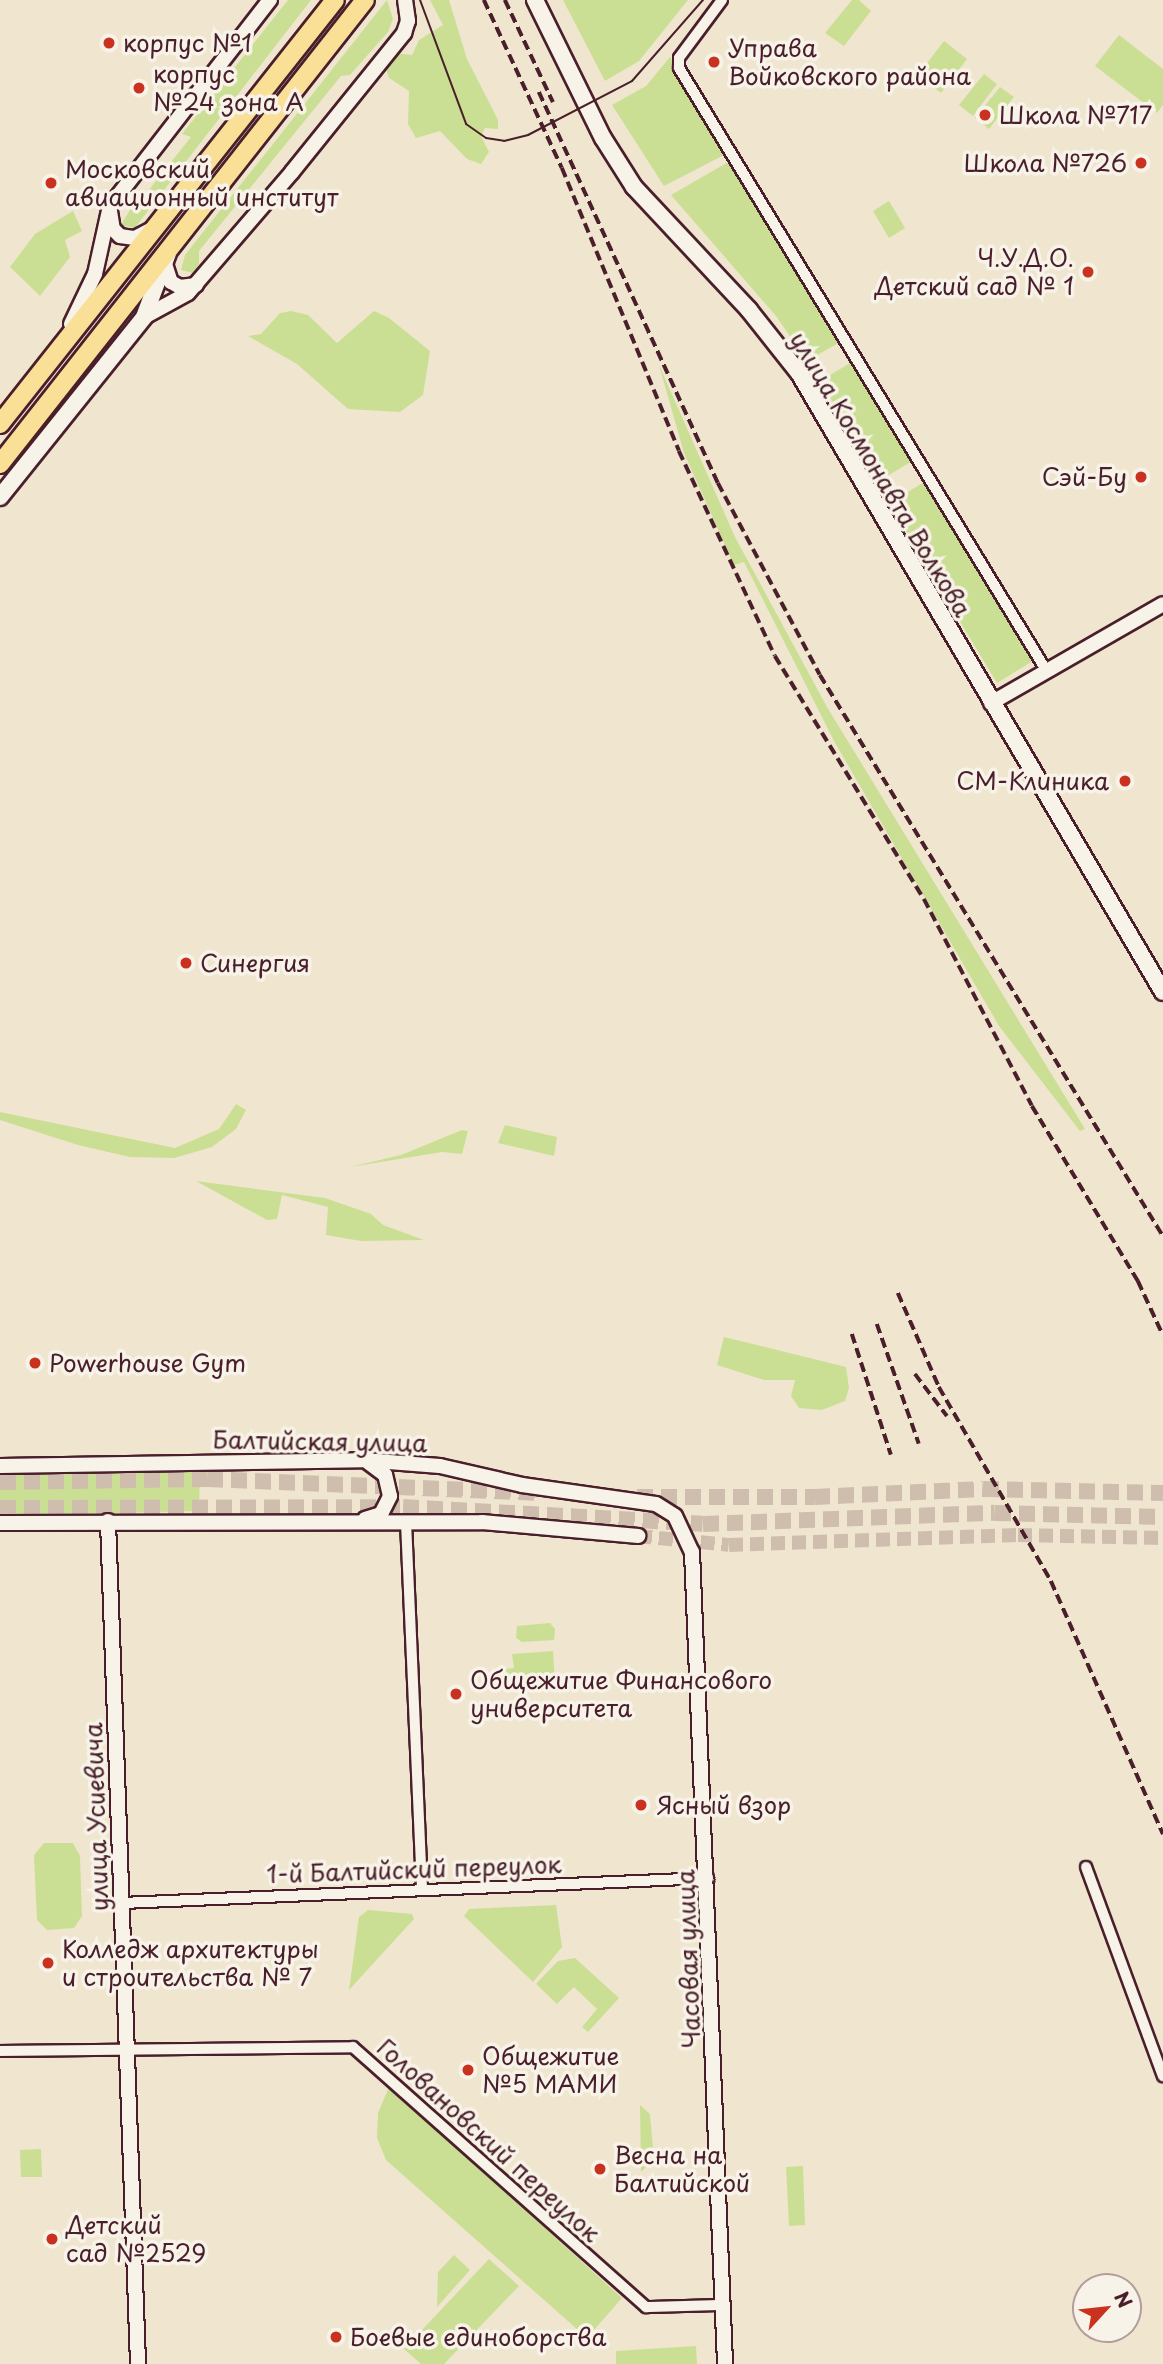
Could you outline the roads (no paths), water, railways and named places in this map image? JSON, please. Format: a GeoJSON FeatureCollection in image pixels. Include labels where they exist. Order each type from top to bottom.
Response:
{"type":"FeatureCollection","features":[{"type":"Feature","properties":{"kind":"main road"},"geometry":{"type":"LineString","coordinates":[[0,425],[335,0]]}},
{"type":"Feature","properties":{"kind":"main road"},"geometry":{"type":"LineString","coordinates":[[0,464],[167,257],[365,0]]}},
{"type":"Feature","properties":{"kind":"main road","name":"улица Космонавта Волкова"},"geometry":{"type":"LineString","coordinates":[[534,0],[616,160],[654,211],[749,310],[799,373],[1163,992]]}},
{"type":"Feature","properties":{"kind":"main road"},"geometry":{"type":"LineString","coordinates":[[0,497],[144,317],[167,257]]}},
{"type":"Feature","properties":{"kind":"street"},"geometry":{"type":"LineString","coordinates":[[54,356],[95,274],[110,206],[270,0]]}},
{"type":"Feature","properties":{"kind":"street"},"geometry":{"type":"LineString","coordinates":[[144,317],[181,298],[202,279],[398,41],[408,20],[405,0]]}},
{"type":"Feature","properties":{"kind":"street"},"geometry":{"type":"LineString","coordinates":[[722,0],[679,58],[679,68],[1046,670]]}},
{"type":"Feature","properties":{"kind":"street"},"geometry":{"type":"LineString","coordinates":[[110,206],[113,229],[125,238],[135,238],[158,225]]}},
{"type":"Feature","properties":{"kind":"street"},"geometry":{"type":"LineString","coordinates":[[167,257],[168,278],[180,288],[202,279]]}},
{"type":"Feature","properties":{"kind":"street"},"geometry":{"type":"LineString","coordinates":[[991,703],[1163,604]]}},
{"type":"Feature","properties":{"kind":"street"},"geometry":{"type":"LineString","coordinates":[[358,1521],[381,1514],[390,1496],[385,1475],[363,1460]]}},
{"type":"Feature","properties":{"kind":"street","name":"Балтийская улица"},"geometry":{"type":"LineString","coordinates":[[0,1466],[363,1460],[440,1466],[522,1485],[656,1504],[675,1516],[692,1552]]}},
{"type":"Feature","properties":{"kind":"street","name":"улица Усиевича"},"geometry":{"type":"LineString","coordinates":[[108,1521],[138,2364]]}},
{"type":"Feature","properties":{"kind":"street"},"geometry":{"type":"LineString","coordinates":[[0,1523],[358,1521],[561,1527],[638,1536]]}},
{"type":"Feature","properties":{"kind":"street"},"geometry":{"type":"LineString","coordinates":[[406,1522],[422,1890]]}},
{"type":"Feature","properties":{"kind":"street","name":"Часовая улица"},"geometry":{"type":"LineString","coordinates":[[692,1552],[708,1878],[725,2364]]}},
{"type":"Feature","properties":{"kind":"street"},"geometry":{"type":"LineString","coordinates":[[1086,1867],[1163,2076]]}},
{"type":"Feature","properties":{"kind":"street","name":"1-й Балтийский переулок"},"geometry":{"type":"LineString","coordinates":[[122,1903],[708,1878]]}},
{"type":"Feature","properties":{"kind":"street","name":"Головановский переулок"},"geometry":{"type":"LineString","coordinates":[[0,2051],[127,2052],[353,2047],[646,2307],[723,2305]]}},
{"type":"Feature","properties":{"kind":"tunnel"},"geometry":{"type":"LineString","coordinates":[[0,1482],[207,1479],[541,1493]]}},
{"type":"Feature","properties":{"kind":"tunnel"},"geometry":{"type":"LineString","coordinates":[[637,1497],[814,1497],[983,1489],[1163,1493]]}},
{"type":"Feature","properties":{"kind":"tunnel"},"geometry":{"type":"LineString","coordinates":[[0,1508],[403,1507],[703,1524],[995,1513],[1163,1517]]}},
{"type":"Feature","properties":{"kind":"tunnel"},"geometry":{"type":"LineString","coordinates":[[638,1536],[729,1545],[1018,1535],[1163,1538]]}},
{"type":"Feature","properties":{"kind":"tram line"},"geometry":{"type":"LineString","coordinates":[[420,0],[466,124],[486,138],[504,141],[528,135],[632,81],[703,0]]}},
{"type":"Feature","properties":{"kind":"railway"},"geometry":{"type":"LineString","coordinates":[[484,0],[562,168],[679,451],[775,656],[924,899],[1032,1106],[1138,1281],[1163,1335]]}},
{"type":"Feature","properties":{"kind":"railway"},"geometry":{"type":"LineString","coordinates":[[505,0],[553,102]]}},
{"type":"Feature","properties":{"kind":"railway"},"geometry":{"type":"LineString","coordinates":[[539,92],[718,483],[820,675],[1163,1236]]}},
{"type":"Feature","properties":{"kind":"railway"},"geometry":{"type":"LineString","coordinates":[[898,1293],[939,1387],[1051,1581],[1163,1834]]}},
{"type":"Feature","properties":{"kind":"railway"},"geometry":{"type":"LineString","coordinates":[[877,1324],[919,1444]]}},
{"type":"Feature","properties":{"kind":"railway"},"geometry":{"type":"LineString","coordinates":[[852,1334],[891,1455]]}},
{"type":"Feature","properties":{"kind":"railway"},"geometry":{"type":"LineString","coordinates":[[915,1374],[947,1416]]}},
{"type":"Feature","properties":{"kind":"place","name":"корпус №1"},"geometry":{"type":"Point","coordinates":[109,43]}},
{"type":"Feature","properties":{"kind":"place","name":"Управа Войковского района"},"geometry":{"type":"Point","coordinates":[714,62]}},
{"type":"Feature","properties":{"kind":"place","name":"корпус №24 зона А"},"geometry":{"type":"Point","coordinates":[139,88]}},
{"type":"Feature","properties":{"kind":"place","name":"Школа №717"},"geometry":{"type":"Point","coordinates":[985,115]}},
{"type":"Feature","properties":{"kind":"place","name":"Школа №726"},"geometry":{"type":"Point","coordinates":[1141,163]}},
{"type":"Feature","properties":{"kind":"place","name":"Московский авиационный институт"},"geometry":{"type":"Point","coordinates":[51,183]}},
{"type":"Feature","properties":{"kind":"place","name":"Ч.У.Д.О. Детский сад № 1"},"geometry":{"type":"Point","coordinates":[1088,272]}},
{"type":"Feature","properties":{"kind":"place","name":"Сэй-Бу"},"geometry":{"type":"Point","coordinates":[1141,477]}},
{"type":"Feature","properties":{"kind":"place","name":"СМ-Клиника"},"geometry":{"type":"Point","coordinates":[1125,781]}},
{"type":"Feature","properties":{"kind":"place","name":"Синергия"},"geometry":{"type":"Point","coordinates":[186,963]}},
{"type":"Feature","properties":{"kind":"place","name":"Powerhouse Gym"},"geometry":{"type":"Point","coordinates":[35,1363]}},
{"type":"Feature","properties":{"kind":"place","name":"Общежитие Финансового университета"},"geometry":{"type":"Point","coordinates":[456,1694]}},
{"type":"Feature","properties":{"kind":"place","name":"Ясный взор"},"geometry":{"type":"Point","coordinates":[641,1805]}},
{"type":"Feature","properties":{"kind":"place","name":"Колледж архитектуры и строительства № 7"},"geometry":{"type":"Point","coordinates":[48,1963]}},
{"type":"Feature","properties":{"kind":"place","name":"Общежитие №5 МАМИ"},"geometry":{"type":"Point","coordinates":[468,2070]}},
{"type":"Feature","properties":{"kind":"place","name":"Весна на Балтийской"},"geometry":{"type":"Point","coordinates":[600,2169]}},
{"type":"Feature","properties":{"kind":"place","name":"Детский сад №2529"},"geometry":{"type":"Point","coordinates":[52,2239]}},
{"type":"Feature","properties":{"kind":"place","name":"Боевые единоборства"},"geometry":{"type":"Point","coordinates":[336,2337]}}]}
